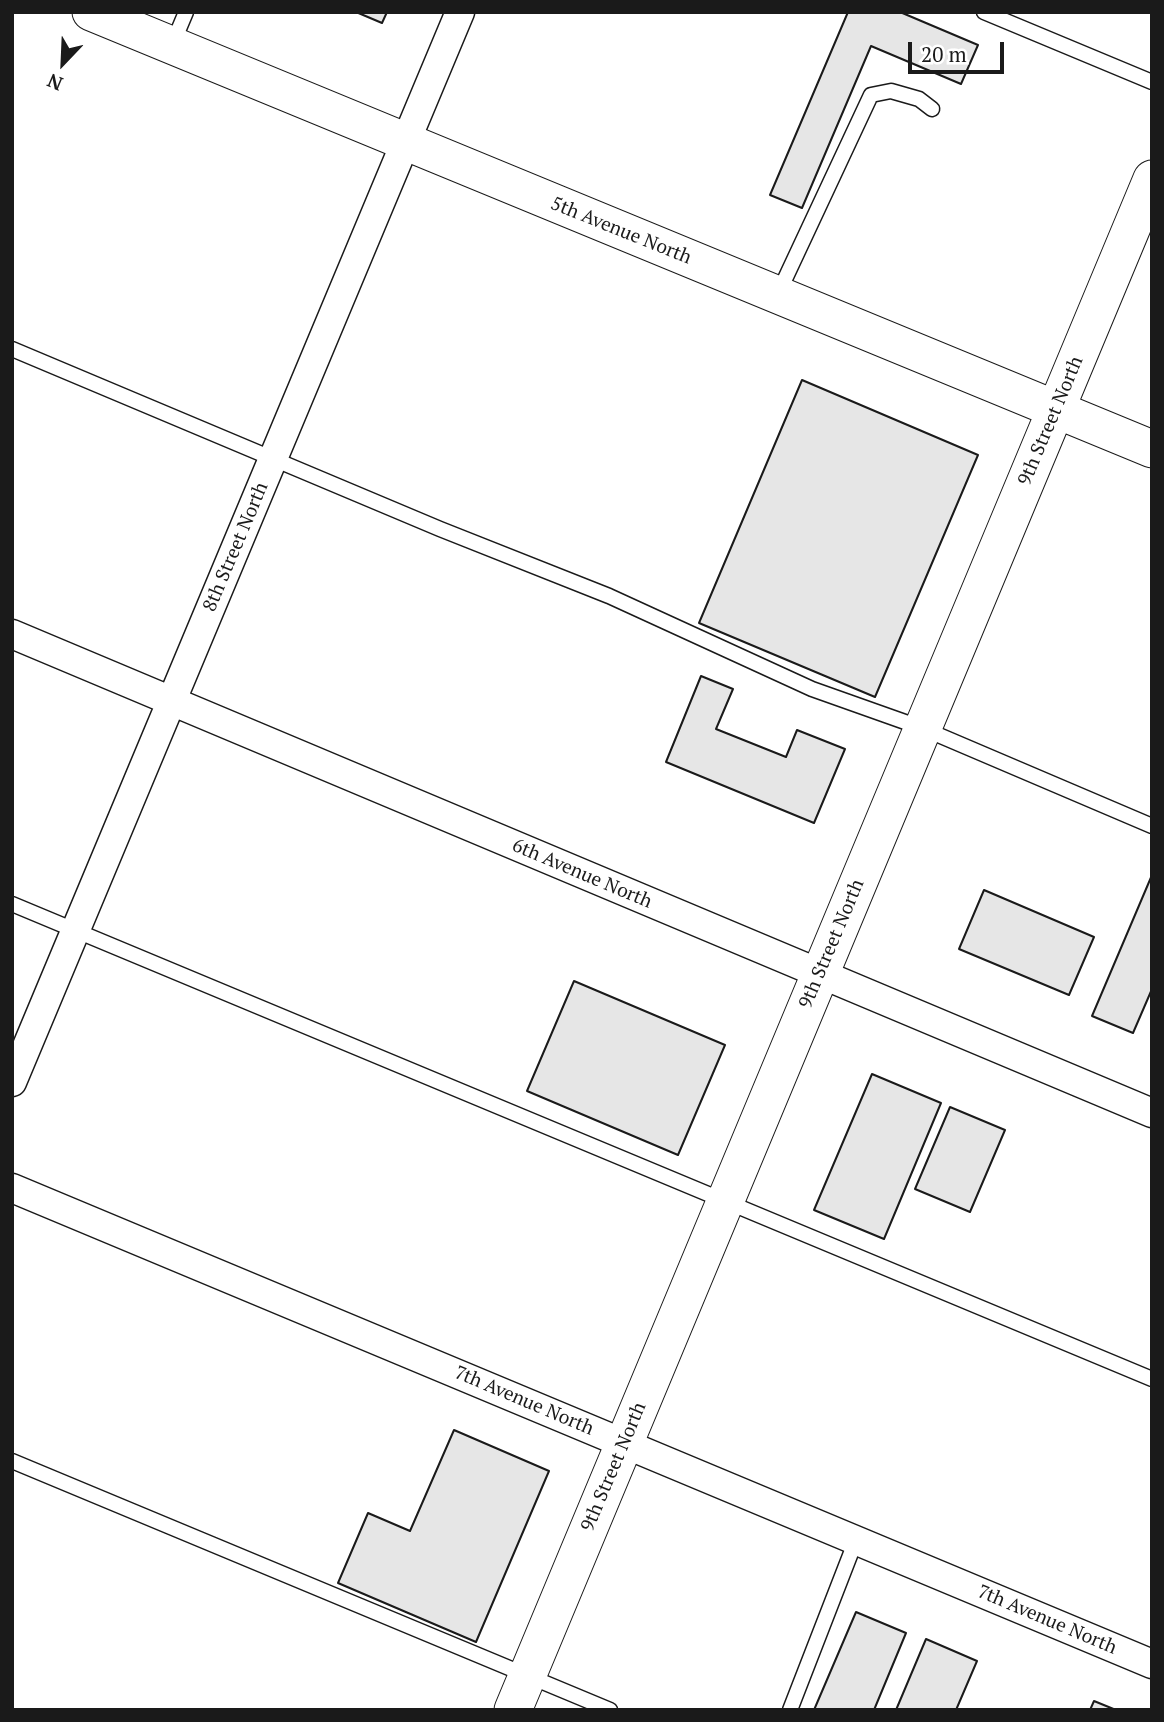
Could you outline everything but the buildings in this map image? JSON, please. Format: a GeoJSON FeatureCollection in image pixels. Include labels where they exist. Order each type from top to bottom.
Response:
{"type":"FeatureCollection","features":[{"type":"Feature","properties":{"kind":"street","name":"5th Avenue North"},"geometry":{"type":"LineString","coordinates":[[91,12],[1152,449]]}},
{"type":"Feature","properties":{"kind":"street","name":"8th Street North"},"geometry":{"type":"LineString","coordinates":[[12,1083],[460,12]]}},
{"type":"Feature","properties":{"kind":"street","name":"9th Street North"},"geometry":{"type":"LineString","coordinates":[[513,1710],[1152,178]]}},
{"type":"Feature","properties":{"kind":"street","name":"6th Avenue North"},"geometry":{"type":"LineString","coordinates":[[12,634],[1152,1113]]}},
{"type":"Feature","properties":{"kind":"street","name":"7th Avenue North"},"geometry":{"type":"LineString","coordinates":[[12,1188],[1152,1664]]}},
{"type":"Feature","properties":{"kind":"lane"},"geometry":{"type":"LineString","coordinates":[[172,46],[186,12]]}},
{"type":"Feature","properties":{"kind":"lane"},"geometry":{"type":"LineString","coordinates":[[984,12],[1152,82]]}},
{"type":"Feature","properties":{"kind":"lane"},"geometry":{"type":"LineString","coordinates":[[778,295],[871,95],[891,91],[919,99],[932,109]]}},
{"type":"Feature","properties":{"kind":"lane"},"geometry":{"type":"LineString","coordinates":[[12,349],[440,529],[609,596],[812,689],[922,728],[1152,826]]}},
{"type":"Feature","properties":{"kind":"lane"},"geometry":{"type":"LineString","coordinates":[[12,904],[1152,1379]]}},
{"type":"Feature","properties":{"kind":"lane"},"geometry":{"type":"LineString","coordinates":[[12,1461],[610,1710]]}},
{"type":"Feature","properties":{"kind":"lane"},"geometry":{"type":"LineString","coordinates":[[790,1710],[856,1540]]}}]}
